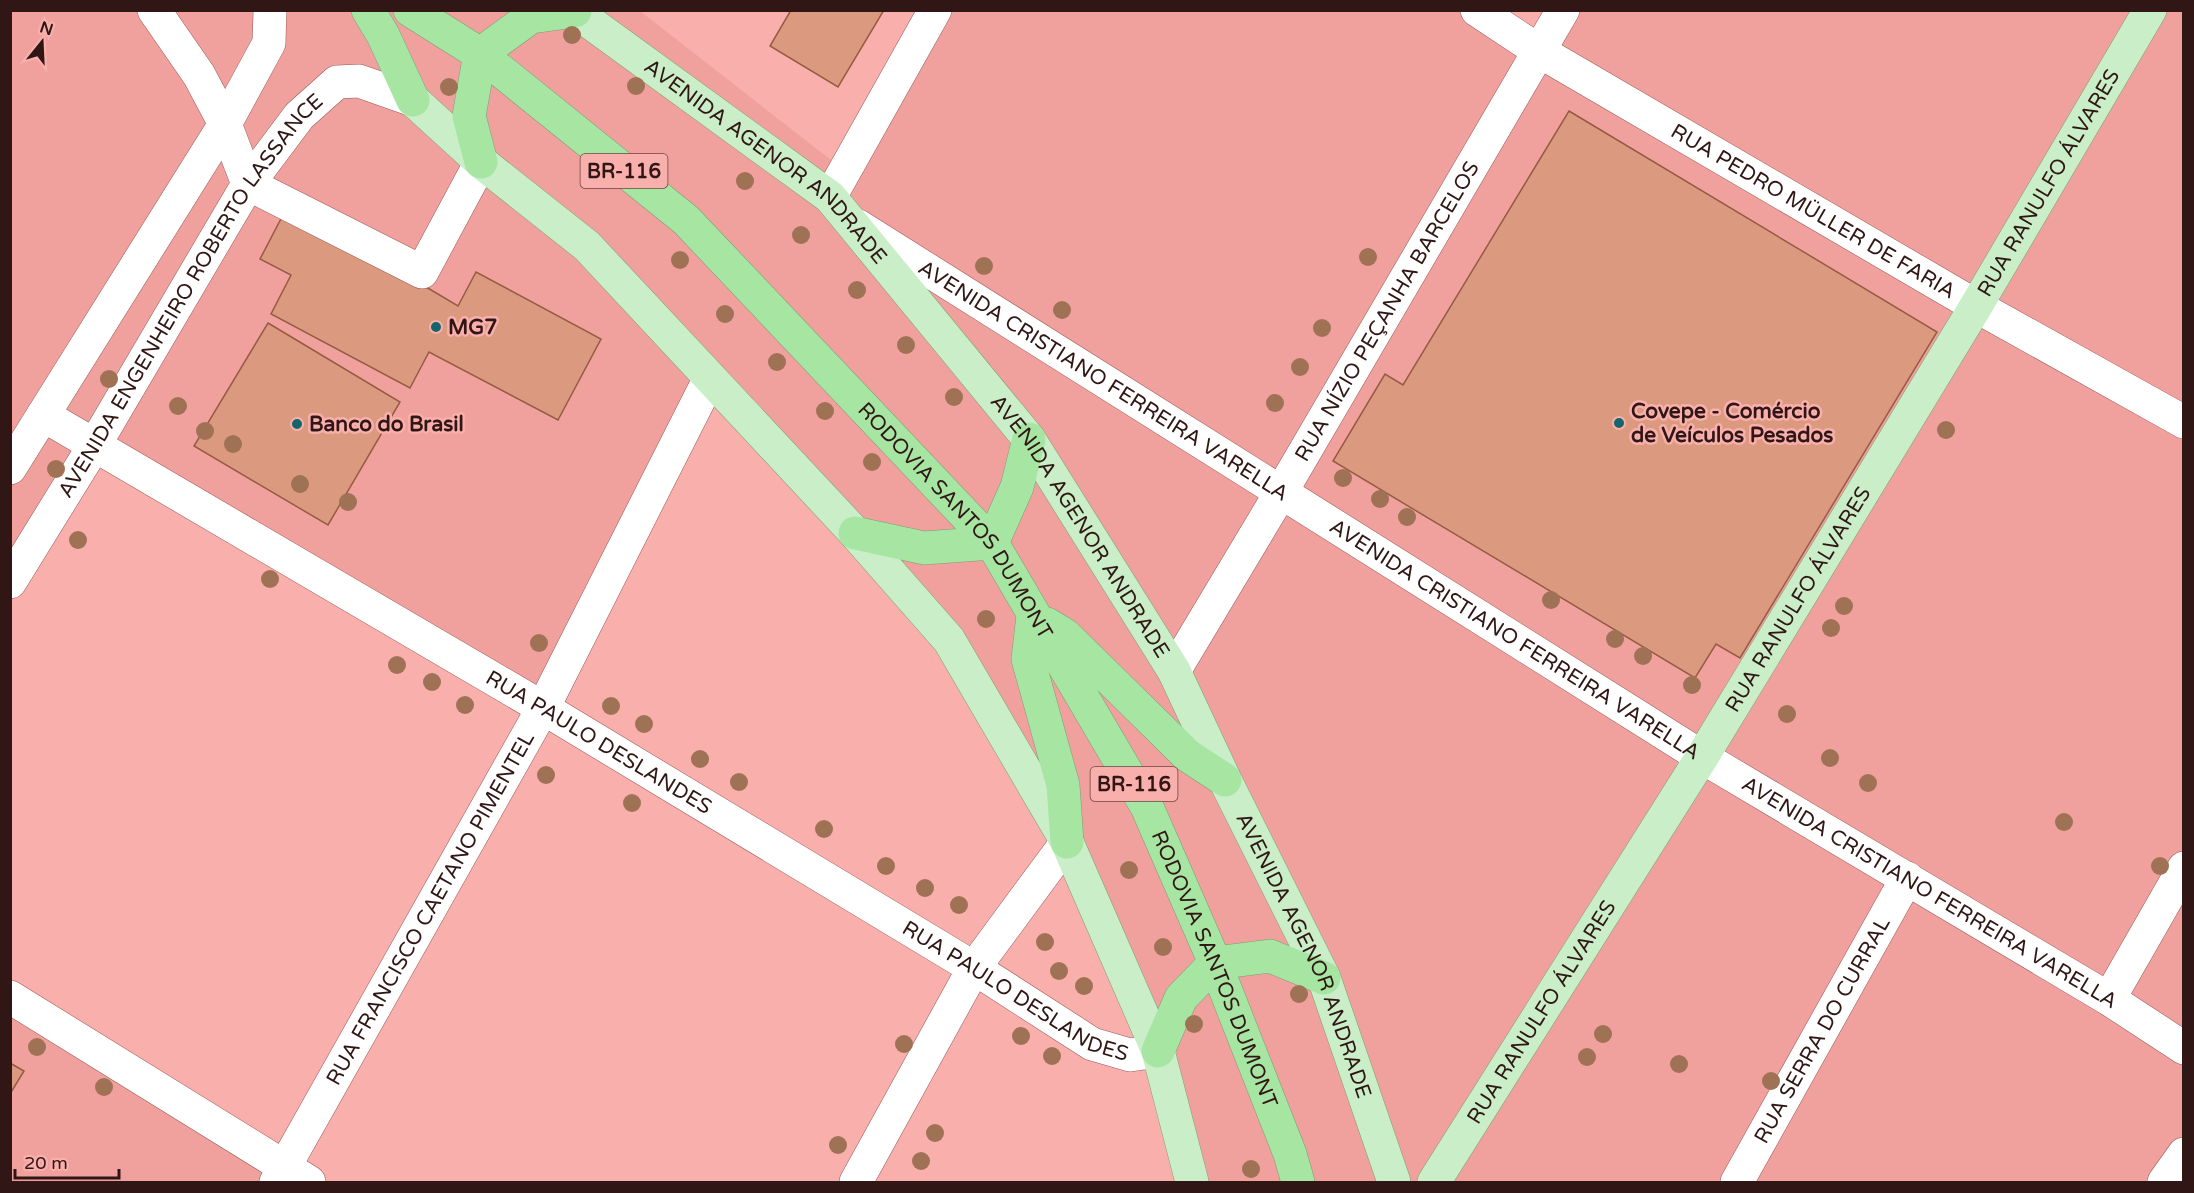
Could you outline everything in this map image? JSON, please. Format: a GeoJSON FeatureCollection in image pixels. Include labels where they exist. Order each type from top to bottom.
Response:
{"type":"FeatureCollection","features":[{"type":"Feature","properties":{"kind":"highway"},"geometry":{"type":"LineString","coordinates":[[368,10],[383,35],[413,100]]}},
{"type":"Feature","properties":{"kind":"highway","name":"RODOVIA SANTOS DUMONT"},"geometry":{"type":"LineString","coordinates":[[411,10],[480,54],[686,220],[992,543],[1147,807],[1215,963],[1290,1154],[1298,1182]]}},
{"type":"Feature","properties":{"kind":"highway"},"geometry":{"type":"LineString","coordinates":[[482,162],[469,116],[480,54],[531,17],[574,11]]}},
{"type":"Feature","properties":{"kind":"highway"},"geometry":{"type":"LineString","coordinates":[[855,533],[924,548],[992,543],[1017,487],[1029,439]]}},
{"type":"Feature","properties":{"kind":"highway"},"geometry":{"type":"LineString","coordinates":[[1067,842],[1063,785],[1028,659],[1033,616],[1065,635],[1187,755],[1225,780]]}},
{"type":"Feature","properties":{"kind":"highway"},"geometry":{"type":"LineString","coordinates":[[1158,1051],[1181,998],[1215,963],[1270,956],[1324,978]]}},
{"type":"Feature","properties":{"kind":"main road","name":"RUA RANULFO ÁLVARES"},"geometry":{"type":"LineString","coordinates":[[1434,1182],[1702,757],[1976,306],[2150,10]]}},
{"type":"Feature","properties":{"kind":"main road","name":"AVENIDA AGENOR ANDRADE"},"geometry":{"type":"LineString","coordinates":[[574,11],[830,197],[1029,439],[1174,671],[1225,780],[1324,978],[1394,1182]]}},
{"type":"Feature","properties":{"kind":"main road"},"geometry":{"type":"LineString","coordinates":[[413,100],[482,162],[587,246],[855,533],[949,640],[1067,842],[1158,1051],[1192,1182]]}},
{"type":"Feature","properties":{"kind":"street"},"geometry":{"type":"LineString","coordinates":[[154,10],[199,75],[225,124],[248,184],[422,272],[482,162]]}},
{"type":"Feature","properties":{"kind":"street"},"geometry":{"type":"LineString","coordinates":[[10,468],[225,124],[269,43],[270,10]]}},
{"type":"Feature","properties":{"kind":"street"},"geometry":{"type":"LineString","coordinates":[[830,197],[935,10]]}},
{"type":"Feature","properties":{"kind":"street","name":"RUA PEDRO MÜLLER DE FARIA"},"geometry":{"type":"LineString","coordinates":[[1477,10],[1539,51],[1976,306],[2184,422]]}},
{"type":"Feature","properties":{"kind":"street","name":"RUA NÍZIO PEÇANHA BARCELOS"},"geometry":{"type":"LineString","coordinates":[[1174,671],[1563,10]]}},
{"type":"Feature","properties":{"kind":"street","name":"AVENIDA ENGENHEIRO ROBERTO LASSANCE"},"geometry":{"type":"LineString","coordinates":[[10,582],[94,446],[248,184],[299,116],[337,82],[359,81],[413,100]]}},
{"type":"Feature","properties":{"kind":"street","name":"AVENIDA CRISTIANO FERREIRA VARELLA"},"geometry":{"type":"LineString","coordinates":[[851,222],[1280,494],[1702,757],[2109,999],[2184,1048]]}},
{"type":"Feature","properties":{"kind":"street","name":"RUA FRANCISCO CAETANO PIMENTEL"},"geometry":{"type":"LineString","coordinates":[[290,1178],[543,708],[710,378]]}},
{"type":"Feature","properties":{"kind":"street","name":"RUA PAULO DESLANDES"},"geometry":{"type":"LineString","coordinates":[[43,415],[543,708],[974,968],[1092,1044],[1130,1055],[1158,1051]]}},
{"type":"Feature","properties":{"kind":"street"},"geometry":{"type":"LineString","coordinates":[[856,1182],[974,968],[1067,842]]}},
{"type":"Feature","properties":{"kind":"street"},"geometry":{"type":"LineString","coordinates":[[2109,999],[2184,868]]}},
{"type":"Feature","properties":{"kind":"street","name":"RUA SERRA DO CURRAL"},"geometry":{"type":"LineString","coordinates":[[1737,1182],[1907,878]]}},
{"type":"Feature","properties":{"kind":"street"},"geometry":{"type":"LineString","coordinates":[[10,997],[290,1178]]}},
{"type":"Feature","properties":{"kind":"street"},"geometry":{"type":"LineString","coordinates":[[2164,1182],[2184,1154]]}},
{"type":"Feature","properties":{"kind":"shaded area"},"geometry":{"type":"Polygon","coordinates":[[[11,11],[640,11],[845,171],[936,11],[1476,11],[1540,51],[1563,11],[2183,11],[2184,1154],[2165,1182],[1189,1182],[1157,1053],[949,639],[710,378],[542,708],[94,447],[11,583],[11,11]]]}},
{"type":"Feature","properties":{"kind":"shaded area"},"geometry":{"type":"Polygon","coordinates":[[[10,998],[283,1169],[274,1182],[11,1182],[10,998]]]}},
{"type":"Feature","properties":{"kind":"building"},"geometry":{"type":"Polygon","coordinates":[[[791,10],[884,10],[838,87],[770,46],[791,10]]]}},
{"type":"Feature","properties":{"kind":"building","name":"Covepe - Comércio de Veículos Pesados"},"geometry":{"type":"Polygon","coordinates":[[[1569,111],[1937,332],[1740,658],[1716,644],[1695,678],[1333,461],[1385,374],[1403,385],[1569,111]]]}},
{"type":"Feature","properties":{"kind":"building","name":"MG7"},"geometry":{"type":"Polygon","coordinates":[[[284,213],[416,281],[458,306],[476,272],[601,339],[558,420],[429,352],[410,388],[271,314],[291,275],[260,259],[284,213]]]}},
{"type":"Feature","properties":{"kind":"building","name":"Banco do Brasil"},"geometry":{"type":"Polygon","coordinates":[[[268,323],[400,402],[328,525],[194,446],[268,323]]]}},
{"type":"Feature","properties":{"kind":"building"},"geometry":{"type":"Polygon","coordinates":[[[10,1063],[24,1071],[10,1094],[10,1063]]]}},
{"type":"Feature","properties":{"kind":"place","name":"MG7"},"geometry":{"type":"Point","coordinates":[436,327]}},
{"type":"Feature","properties":{"kind":"place","name":"Covepe - Comércio de Veículos Pesados"},"geometry":{"type":"Point","coordinates":[1619,423]}},
{"type":"Feature","properties":{"kind":"place","name":"Banco do Brasil"},"geometry":{"type":"Point","coordinates":[297,424]}}]}
